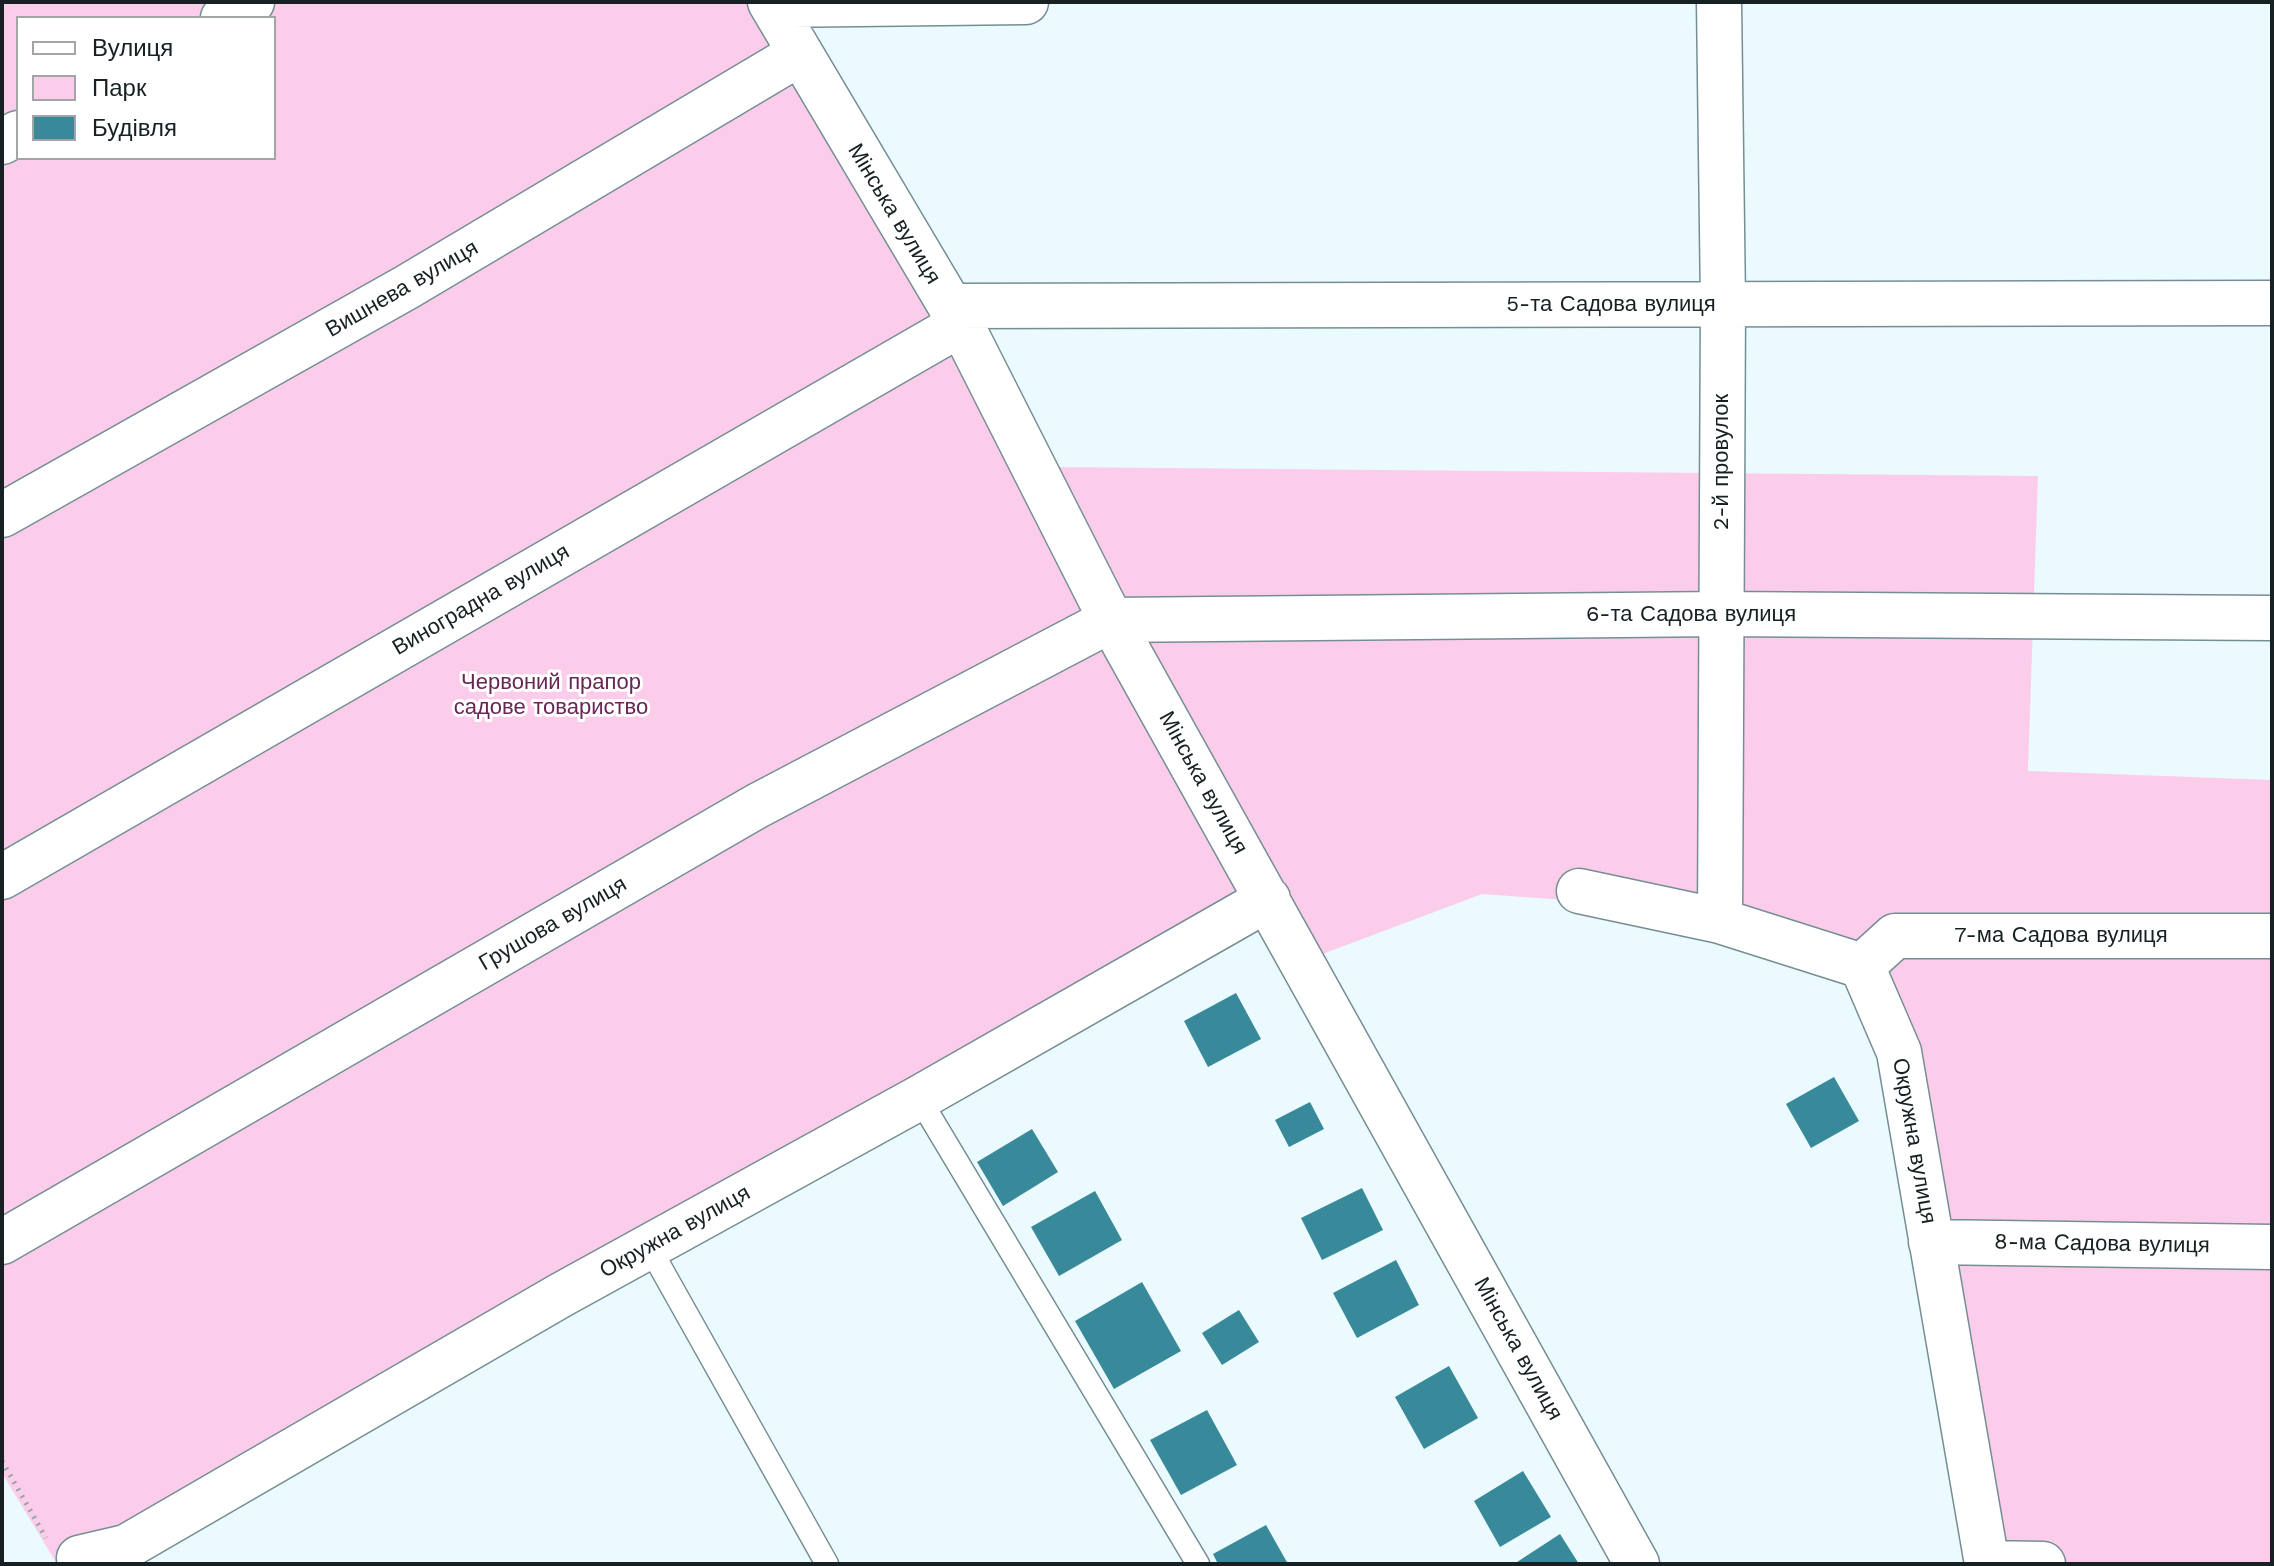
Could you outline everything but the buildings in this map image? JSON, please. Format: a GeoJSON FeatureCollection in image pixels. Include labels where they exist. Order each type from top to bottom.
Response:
{"type":"FeatureCollection","features":[{"type":"Feature","properties":{"kind":"street"},"geometry":{"type":"LineString","coordinates":[[227,16],[252,2]]}},
{"type":"Feature","properties":{"kind":"street"},"geometry":{"type":"LineString","coordinates":[[771,4],[1026,2]]}},
{"type":"Feature","properties":{"kind":"street","name":"2-й провулок"},"geometry":{"type":"LineString","coordinates":[[1719,2],[1723,304],[1720,921]]}},
{"type":"Feature","properties":{"kind":"street","name":"Мінська вулиця"},"geometry":{"type":"LineString","coordinates":[[771,4],[955,315],[1111,620],[1637,1564]]}},
{"type":"Feature","properties":{"kind":"street","name":"Вишнева вулиця"},"geometry":{"type":"LineString","coordinates":[[2,515],[407,287],[799,54]]}},
{"type":"Feature","properties":{"kind":"street","name":"5-та Садова вулиця"},"geometry":{"type":"LineString","coordinates":[[955,315],[1723,304],[2272,303]]}},
{"type":"Feature","properties":{"kind":"street","name":"Виноградна вулиця"},"geometry":{"type":"LineString","coordinates":[[2,877],[955,315]]}},
{"type":"Feature","properties":{"kind":"street","name":"6-та Садова вулиця"},"geometry":{"type":"LineString","coordinates":[[1111,620],[1722,614],[2272,618]]}},
{"type":"Feature","properties":{"kind":"street","name":"Грушова вулиця"},"geometry":{"type":"LineString","coordinates":[[2,1242],[757,806],[1111,620]]}},
{"type":"Feature","properties":{"kind":"street"},"geometry":{"type":"LineString","coordinates":[[1579,891],[1720,921],[1862,966]]}},
{"type":"Feature","properties":{"kind":"street","name":"Окружна вулиця"},"geometry":{"type":"LineString","coordinates":[[79,1558],[126,1547],[648,1245],[919,1098],[1268,899]]}},
{"type":"Feature","properties":{"kind":"street","name":"7-ма Садова вулиця"},"geometry":{"type":"LineString","coordinates":[[1862,966],[1895,936],[2272,936]]}},
{"type":"Feature","properties":{"kind":"street","name":"Окружна вулиця"},"geometry":{"type":"LineString","coordinates":[[1862,966],[1899,1052],[1987,1564]]}},
{"type":"Feature","properties":{"kind":"street","name":"8-ма Садова вулиця"},"geometry":{"type":"LineString","coordinates":[[1931,1242],[2272,1247]]}},
{"type":"Feature","properties":{"kind":"street"},"geometry":{"type":"LineString","coordinates":[[1987,1564],[2043,1564]]}},
{"type":"Feature","properties":{"kind":"lane"},"geometry":{"type":"LineString","coordinates":[[919,1098],[1198,1564]]}},
{"type":"Feature","properties":{"kind":"lane"},"geometry":{"type":"LineString","coordinates":[[648,1245],[827,1564]]}},
{"type":"Feature","properties":{"kind":"path"},"geometry":{"type":"LineString","coordinates":[[2,1461],[48,1542],[60,1556],[79,1558]]}},
{"type":"Feature","properties":{"kind":"green space","name":"Червоний прапор садове товариство"},"geometry":{"type":"Polygon","coordinates":[[[2,2],[763,2],[1053,467],[2038,476],[2028,771],[2272,780],[2272,1564],[1981,1564],[1894,1054],[1850,985],[1714,939],[1579,901],[1482,894],[1312,958],[1266,919],[127,1564],[57,1564],[2,1473],[2,2]]]}}]}
